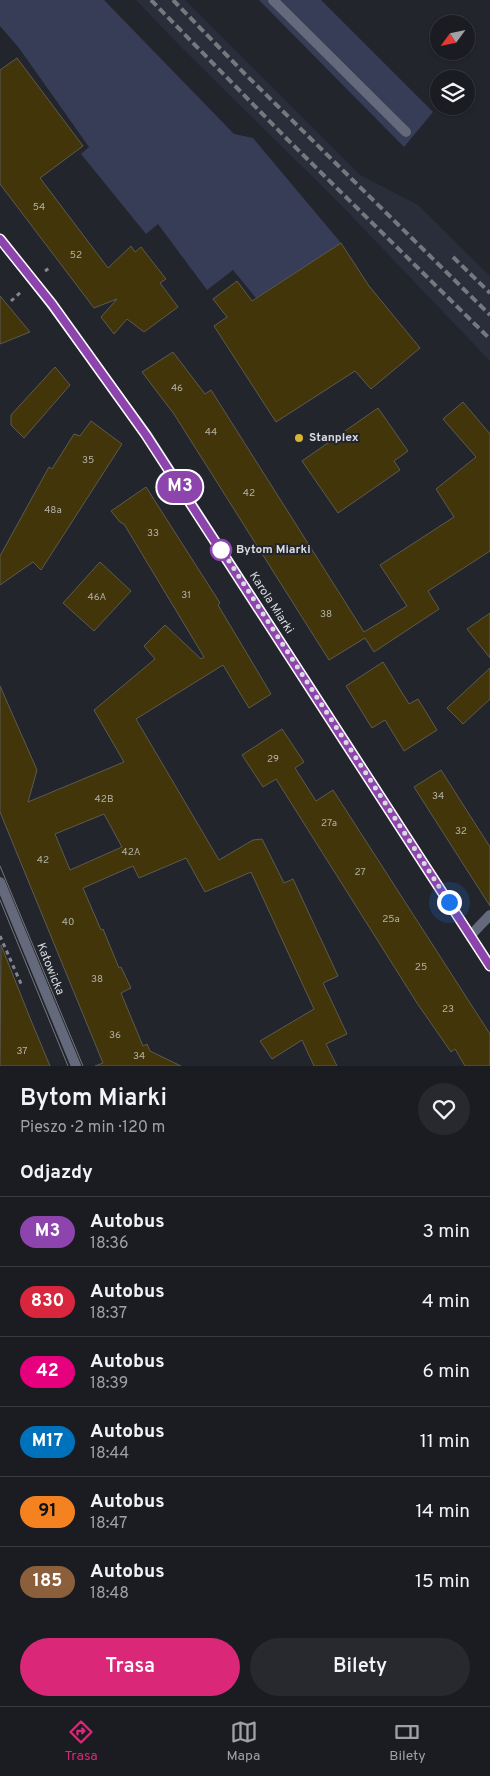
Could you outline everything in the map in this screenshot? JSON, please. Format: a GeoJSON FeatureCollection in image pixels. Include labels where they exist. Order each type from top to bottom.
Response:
{"type":"FeatureCollection","features":[{"type":"Feature","properties":{"kind":"main road","name":"Karola Miarki"},"geometry":{"type":"LineString","coordinates":[[0,238],[52,304],[146,435],[490,966]]}},
{"type":"Feature","properties":{"kind":"street"},"geometry":{"type":"LineString","coordinates":[[273,0],[406,132]]}},
{"type":"Feature","properties":{"kind":"street","name":"Katowicka"},"geometry":{"type":"LineString","coordinates":[[0,882],[76,1066]]}},
{"type":"Feature","properties":{"kind":"street"},"geometry":{"type":"LineString","coordinates":[[471,935],[490,915]]}},
{"type":"Feature","properties":{"kind":"shaded area"},"geometry":{"type":"Polygon","coordinates":[[[0,0],[104,0],[234,134],[253,138],[341,243],[256,298],[233,270],[207,290],[158,224],[146,234],[81,154],[89,147],[19,48],[0,26],[0,0]]]}},
{"type":"Feature","properties":{"kind":"shaded area"},"geometry":{"type":"Polygon","coordinates":[[[136,0],[185,0],[360,175],[418,205],[490,276],[490,361],[341,205],[136,0]]]}},
{"type":"Feature","properties":{"kind":"shaded area"},"geometry":{"type":"Polygon","coordinates":[[[259,0],[321,0],[430,109],[431,115],[404,147],[259,0]]]}},
{"type":"Feature","properties":{"kind":"building"},"geometry":{"type":"Polygon","coordinates":[[[17,58],[83,146],[40,178],[108,268],[131,246],[135,252],[141,247],[166,279],[160,283],[178,307],[144,332],[127,319],[114,334],[101,317],[117,299],[94,308],[0,184],[0,70],[17,58]]]}},
{"type":"Feature","properties":{"kind":"building"},"geometry":{"type":"Polygon","coordinates":[[[341,243],[369,286],[420,348],[371,389],[355,371],[276,422],[214,326],[227,317],[213,299],[237,281],[252,301],[341,243]]]}},
{"type":"Feature","properties":{"kind":"building"},"geometry":{"type":"Polygon","coordinates":[[[0,296],[30,332],[0,344],[0,296]]]}},
{"type":"Feature","properties":{"kind":"building"},"geometry":{"type":"Polygon","coordinates":[[[173,352],[205,394],[211,390],[364,632],[407,606],[380,565],[454,517],[436,489],[476,457],[443,419],[463,402],[490,434],[490,551],[428,591],[439,609],[374,652],[365,638],[329,660],[174,414],[142,372],[173,352]]]}},
{"type":"Feature","properties":{"kind":"building"},"geometry":{"type":"Polygon","coordinates":[[[55,367],[70,385],[24,438],[11,425],[11,415],[55,367]]]}},
{"type":"Feature","properties":{"kind":"building"},"geometry":{"type":"Polygon","coordinates":[[[378,408],[408,451],[394,461],[400,470],[338,513],[302,461],[378,408]]]}},
{"type":"Feature","properties":{"kind":"building"},"geometry":{"type":"Polygon","coordinates":[[[91,421],[122,444],[41,570],[33,562],[0,585],[0,556],[49,467],[52,469],[74,434],[80,436],[91,421]]]}},
{"type":"Feature","properties":{"kind":"building"},"geometry":{"type":"Polygon","coordinates":[[[146,487],[220,603],[218,605],[271,694],[249,708],[223,665],[136,719],[219,860],[253,840],[262,839],[284,883],[293,879],[338,976],[323,983],[347,1034],[326,1044],[337,1066],[314,1066],[302,1040],[272,1059],[260,1041],[314,1009],[251,872],[205,892],[186,858],[139,878],[133,866],[83,888],[119,968],[121,967],[131,988],[121,993],[143,1046],[147,1044],[150,1051],[181,1066],[95,1066],[103,1063],[0,812],[0,686],[37,770],[28,802],[124,762],[94,710],[155,659],[144,646],[165,625],[201,659],[204,657],[124,524],[111,511],[146,487]],[[104,814],[55,834],[70,870],[122,847],[104,814]]]}},
{"type":"Feature","properties":{"kind":"building"},"geometry":{"type":"Polygon","coordinates":[[[100,562],[131,591],[94,631],[63,603],[100,562]]]}},
{"type":"Feature","properties":{"kind":"building"},"geometry":{"type":"Polygon","coordinates":[[[490,613],[490,658],[467,629],[490,613]]]}},
{"type":"Feature","properties":{"kind":"building"},"geometry":{"type":"Polygon","coordinates":[[[383,662],[409,704],[418,699],[437,730],[404,751],[385,720],[372,728],[346,686],[383,662]]]}},
{"type":"Feature","properties":{"kind":"building"},"geometry":{"type":"Polygon","coordinates":[[[490,668],[490,699],[463,724],[447,708],[490,668]]]}},
{"type":"Feature","properties":{"kind":"building"},"geometry":{"type":"Polygon","coordinates":[[[282,729],[304,762],[295,768],[316,801],[333,790],[490,1034],[490,1066],[465,1066],[455,1049],[451,1052],[417,1003],[276,779],[263,787],[242,755],[282,729]]]}},
{"type":"Feature","properties":{"kind":"building"},"geometry":{"type":"Polygon","coordinates":[[[441,770],[490,847],[490,906],[414,787],[441,770]]]}},
{"type":"Feature","properties":{"kind":"building"},"geometry":{"type":"Polygon","coordinates":[[[1,945],[30,1018],[50,1066],[0,1066],[1,945]]]}},
{"type":"Feature","properties":{"kind":"tram line"},"geometry":{"type":"LineString","coordinates":[[0,866],[83,1066]]}},
{"type":"Feature","properties":{"kind":"tram line"},"geometry":{"type":"LineString","coordinates":[[0,900],[68,1066]]}},
{"type":"Feature","properties":{"kind":"railway"},"geometry":{"type":"LineString","coordinates":[[151,0],[287,139],[490,339]]}},
{"type":"Feature","properties":{"kind":"railway"},"geometry":{"type":"LineString","coordinates":[[173,0],[244,73],[490,315]]}},
{"type":"Feature","properties":{"kind":"railway"},"geometry":{"type":"LineString","coordinates":[[453,257],[490,293]]}},
{"type":"Feature","properties":{"kind":"bus line","name":"M3"},"geometry":{"type":"LineString","coordinates":[[0,239],[52,304],[146,435],[490,966]]}},
{"type":"Feature","properties":{"kind":"place","name":"Stanplex"},"geometry":{"type":"Point","coordinates":[299,438]}},
{"type":"Feature","properties":{"kind":"place","name":"Bytom Miarki"},"geometry":{"type":"Point","coordinates":[221,550]}},
{"type":"Feature","properties":{"kind":"route"},"geometry":{"type":"LineString","coordinates":[[221,550],[218,544],[449,902]]}}]}
